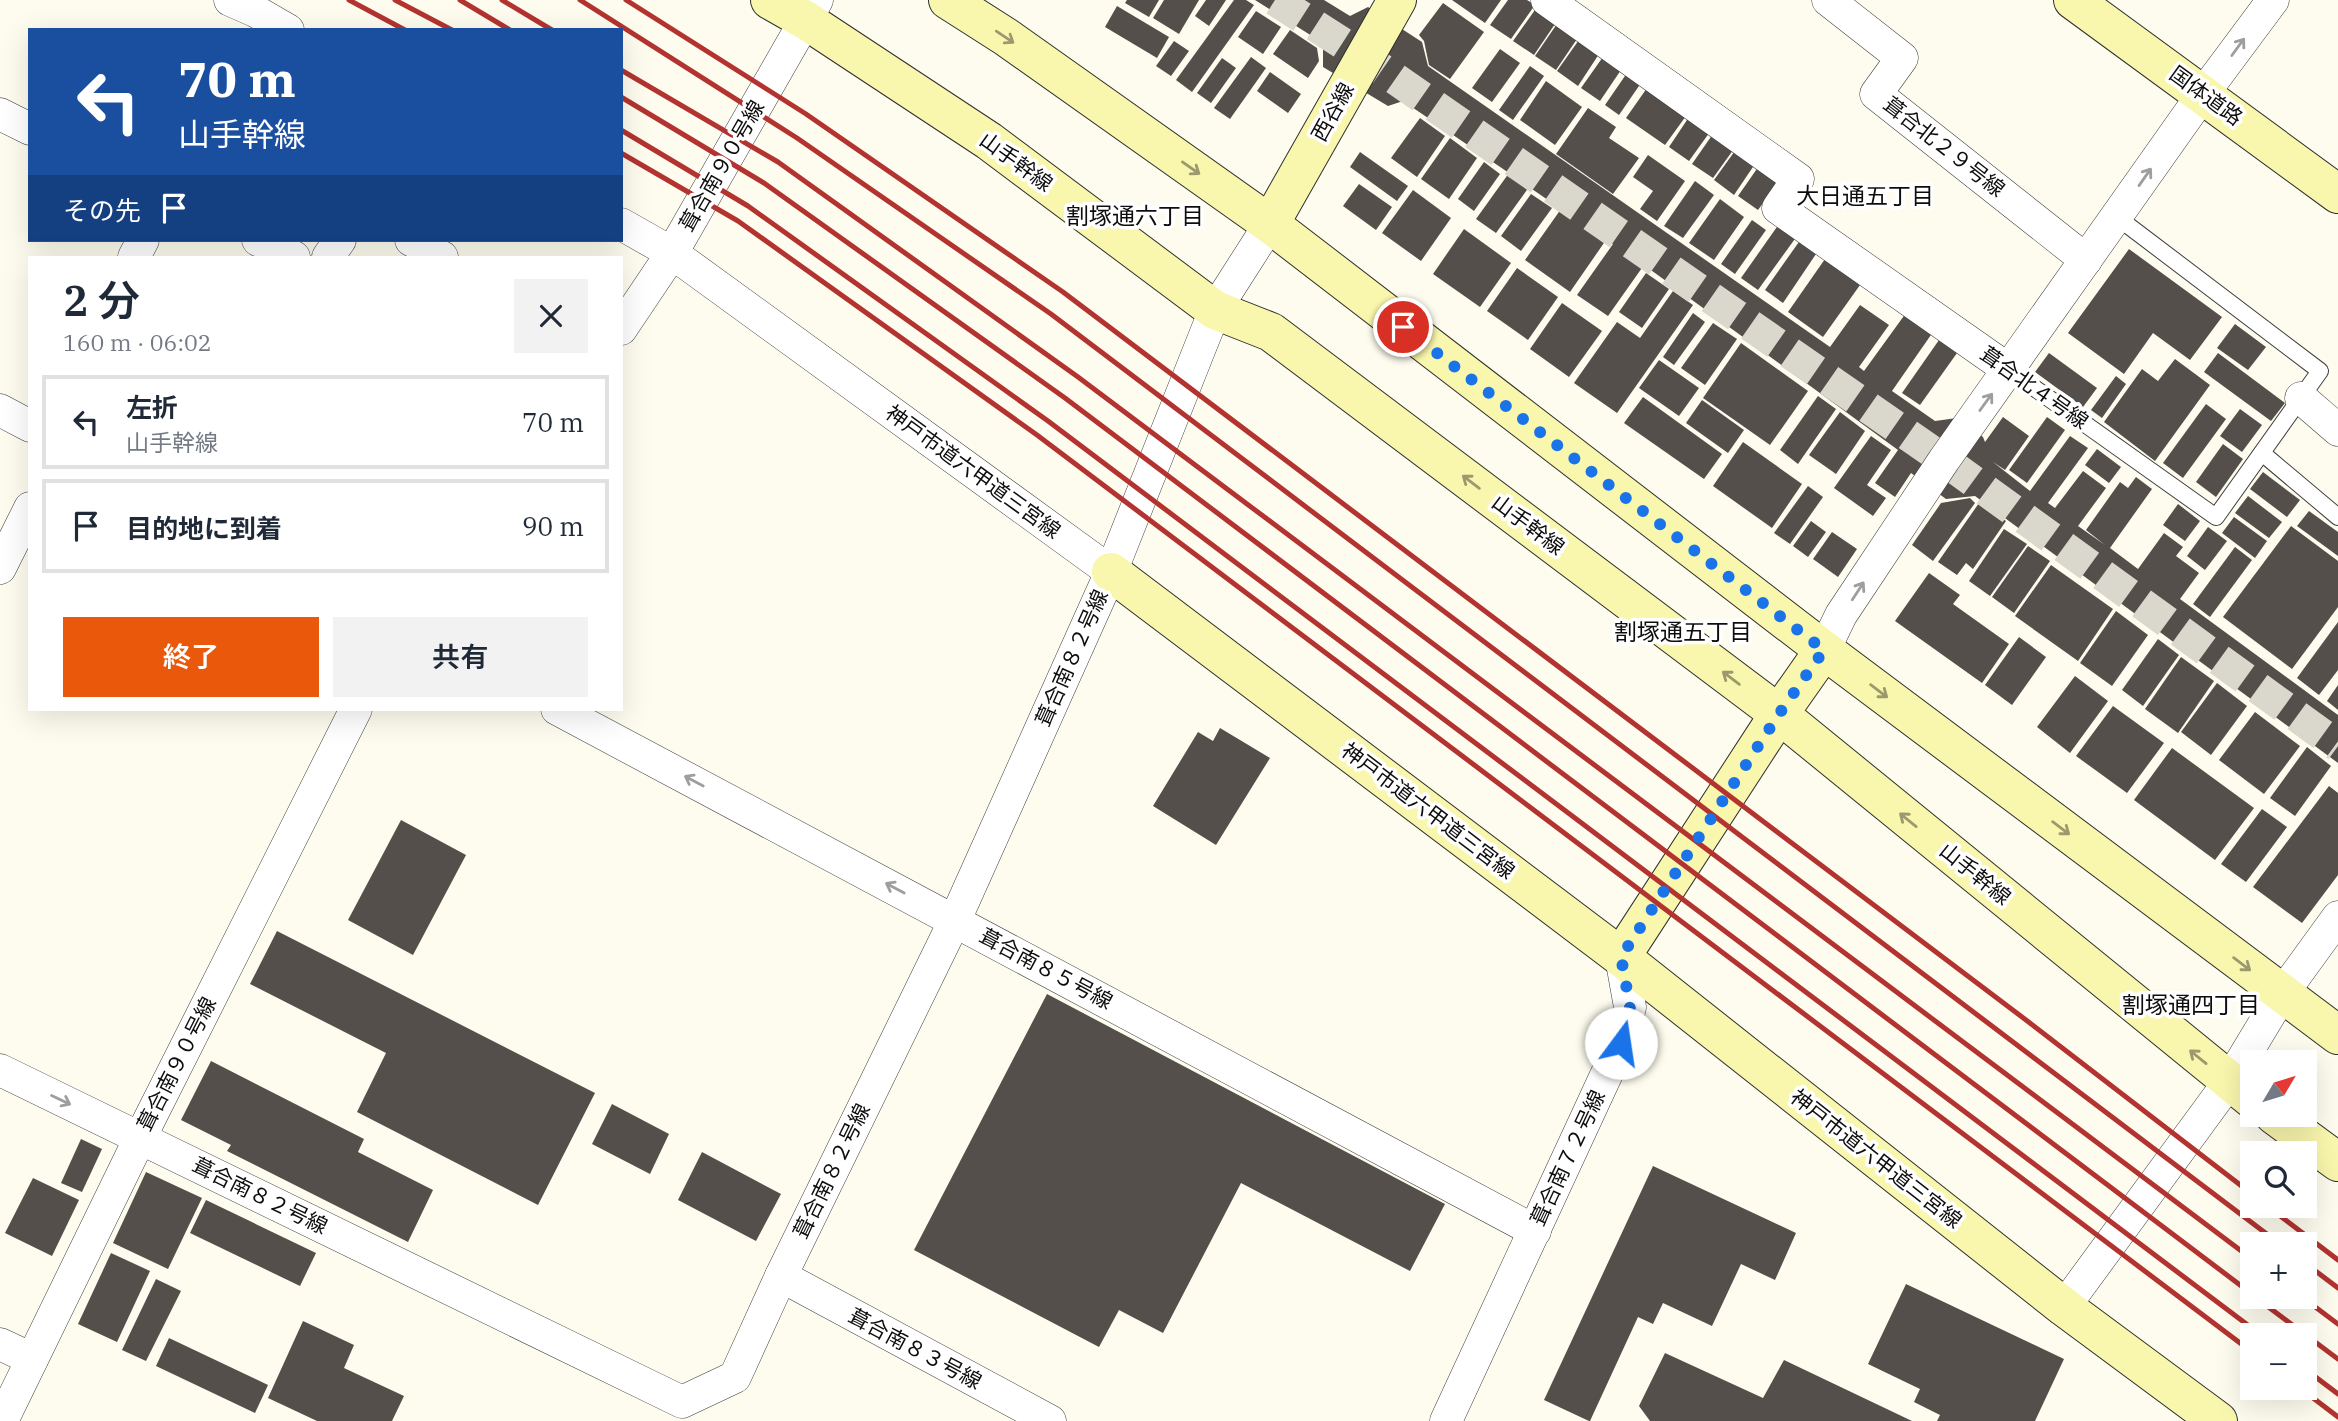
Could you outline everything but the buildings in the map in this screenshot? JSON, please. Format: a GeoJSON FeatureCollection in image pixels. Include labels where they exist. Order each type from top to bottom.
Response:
{"type":"FeatureCollection","features":[{"type":"Feature","properties":{"kind":"street","name":"山手幹線"},"geometry":{"type":"LineString","coordinates":[[770,0],[812,10],[1215,310],[1272,332],[1779,714],[2240,1090]]}},
{"type":"Feature","properties":{"kind":"street"},"geometry":{"type":"LineString","coordinates":[[947,0],[1006,37],[1270,225],[1824,650],[2338,1035]]}},
{"type":"Feature","properties":{"kind":"street","name":"西谷線"},"geometry":{"type":"LineString","coordinates":[[1270,225],[1396,0]]}},
{"type":"Feature","properties":{"kind":"street","name":"葺合北４号線"},"geometry":{"type":"LineString","coordinates":[[1547,0],[1798,178],[1778,208],[2009,370]]}},
{"type":"Feature","properties":{"kind":"street","name":"葺合北２９号線"},"geometry":{"type":"LineString","coordinates":[[1828,0],[1902,58],[1877,94],[2086,260]]}},
{"type":"Feature","properties":{"kind":"street","name":"国体道路"},"geometry":{"type":"LineString","coordinates":[[2073,0],[2338,194]]}},
{"type":"Feature","properties":{"kind":"street"},"geometry":{"type":"LineString","coordinates":[[1621,957],[1779,714],[1824,650],[1841,615],[1944,460],[2203,94],[2273,0]]}},
{"type":"Feature","properties":{"kind":"street","name":"葺合南９０号線"},"geometry":{"type":"LineString","coordinates":[[623,326],[672,253],[812,10]]}},
{"type":"Feature","properties":{"kind":"street"},"geometry":{"type":"LineString","coordinates":[[244,14],[282,28]]}},
{"type":"Feature","properties":{"kind":"street"},"geometry":{"type":"LineString","coordinates":[[0,114],[28,128]]}},
{"type":"Feature","properties":{"kind":"street","name":"神戸市道六甲道三宮線"},"geometry":{"type":"LineString","coordinates":[[623,224],[672,253],[1111,572],[1621,957],[2064,1307],[2218,1421]]}},
{"type":"Feature","properties":{"kind":"street","name":"葺合南８２号線"},"geometry":{"type":"LineString","coordinates":[[0,1070],[682,1402],[735,1377],[781,1276],[955,920],[1111,572],[1215,310],[1270,225]]}},
{"type":"Feature","properties":{"kind":"street"},"geometry":{"type":"LineString","coordinates":[[262,242],[292,256]]}},
{"type":"Feature","properties":{"kind":"street"},"geometry":{"type":"LineString","coordinates":[[415,242],[440,256]]}},
{"type":"Feature","properties":{"kind":"street"},"geometry":{"type":"LineString","coordinates":[[2301,398],[2338,430]]}},
{"type":"Feature","properties":{"kind":"street"},"geometry":{"type":"LineString","coordinates":[[0,410],[28,425]]}},
{"type":"Feature","properties":{"kind":"street"},"geometry":{"type":"LineString","coordinates":[[0,568],[28,512]]}},
{"type":"Feature","properties":{"kind":"street","name":"葺合南９０号線"},"geometry":{"type":"LineString","coordinates":[[2,1421],[139,1138],[355,711]]}},
{"type":"Feature","properties":{"kind":"street","name":"葺合南８５号線"},"geometry":{"type":"LineString","coordinates":[[561,711],[1535,1231]]}},
{"type":"Feature","properties":{"kind":"street"},"geometry":{"type":"LineString","coordinates":[[2258,1050],[2282,994],[2338,917]]}},
{"type":"Feature","properties":{"kind":"street","name":"葺合南７２号線"},"geometry":{"type":"LineString","coordinates":[[1446,1421],[1621,1043],[1630,1007],[1621,957]]}},
{"type":"Feature","properties":{"kind":"street"},"geometry":{"type":"LineString","coordinates":[[2064,1307],[2240,1092]]}},
{"type":"Feature","properties":{"kind":"street"},"geometry":{"type":"LineString","coordinates":[[2290,1127],[2338,1162]]}},
{"type":"Feature","properties":{"kind":"street","name":"葺合南８３号線"},"geometry":{"type":"LineString","coordinates":[[781,1276],[1050,1421]]}},
{"type":"Feature","properties":{"kind":"street"},"geometry":{"type":"LineString","coordinates":[[0,1344],[32,1359]]}},
{"type":"Feature","properties":{"kind":"lane","name":"葺合北４号線"},"geometry":{"type":"LineString","coordinates":[[2009,370],[2216,517],[2301,398],[2320,371],[2117,217]]}},
{"type":"Feature","properties":{"kind":"lane"},"geometry":{"type":"LineString","coordinates":[[2262,453],[2338,517]]}},
{"type":"Feature","properties":{"kind":"tunnel"},"geometry":{"type":"LineString","coordinates":[[1275,0],[1364,57],[1944,460],[2338,746]]}},
{"type":"Feature","properties":{"kind":"railway"},"geometry":{"type":"LineString","coordinates":[[349,0],[401,28]]}},
{"type":"Feature","properties":{"kind":"railway"},"geometry":{"type":"LineString","coordinates":[[395,0],[448,28]]}},
{"type":"Feature","properties":{"kind":"railway"},"geometry":{"type":"LineString","coordinates":[[460,0],[507,28]]}},
{"type":"Feature","properties":{"kind":"railway"},"geometry":{"type":"LineString","coordinates":[[502,0],[549,28]]}},
{"type":"Feature","properties":{"kind":"railway"},"geometry":{"type":"LineString","coordinates":[[580,0],[797,138],[1051,314],[2264,1232]]}},
{"type":"Feature","properties":{"kind":"railway"},"geometry":{"type":"LineString","coordinates":[[626,0],[806,114],[1063,292],[2240,1185]]}},
{"type":"Feature","properties":{"kind":"railway"},"geometry":{"type":"LineString","coordinates":[[623,71],[778,162],[1078,377],[2240,1250]]}},
{"type":"Feature","properties":{"kind":"railway"},"geometry":{"type":"LineString","coordinates":[[623,98],[764,183],[1065,398],[2240,1285]]}},
{"type":"Feature","properties":{"kind":"railway"},"geometry":{"type":"LineString","coordinates":[[623,131],[748,206],[1048,421],[2245,1323]]}},
{"type":"Feature","properties":{"kind":"railway"},"geometry":{"type":"LineString","coordinates":[[623,154],[738,221],[1037,435],[2240,1343]]}},
{"type":"Feature","properties":{"kind":"railway"},"geometry":{"type":"LineString","coordinates":[[2283,1218],[2338,1260]]}},
{"type":"Feature","properties":{"kind":"railway"},"geometry":{"type":"LineString","coordinates":[[2317,1272],[2338,1288]]}},
{"type":"Feature","properties":{"kind":"railway"},"geometry":{"type":"LineString","coordinates":[[2317,1308],[2338,1324]]}},
{"type":"Feature","properties":{"kind":"railway"},"geometry":{"type":"LineString","coordinates":[[2271,1309],[2338,1359]]}},
{"type":"Feature","properties":{"kind":"railway"},"geometry":{"type":"LineString","coordinates":[[2317,1378],[2338,1394]]}},
{"type":"Feature","properties":{"kind":"railway"},"geometry":{"type":"LineString","coordinates":[[2316,1400],[2338,1417]]}},
{"type":"Feature","properties":{"kind":"district","name":"大日通五丁目"},"geometry":{"type":"Point","coordinates":[1865,196]}},
{"type":"Feature","properties":{"kind":"district","name":"割塚通六丁目"},"geometry":{"type":"Point","coordinates":[1135,216]}},
{"type":"Feature","properties":{"kind":"district","name":"割塚通五丁目"},"geometry":{"type":"Point","coordinates":[1683,632]}},
{"type":"Feature","properties":{"kind":"district","name":"割塚通四丁目"},"geometry":{"type":"Point","coordinates":[2191,1005]}},
{"type":"Feature","properties":{"kind":"route"},"geometry":{"type":"LineString","coordinates":[[1403,327],[1824,650],[1779,714],[1621,957],[1630,1007],[1621,1043]]}}]}
